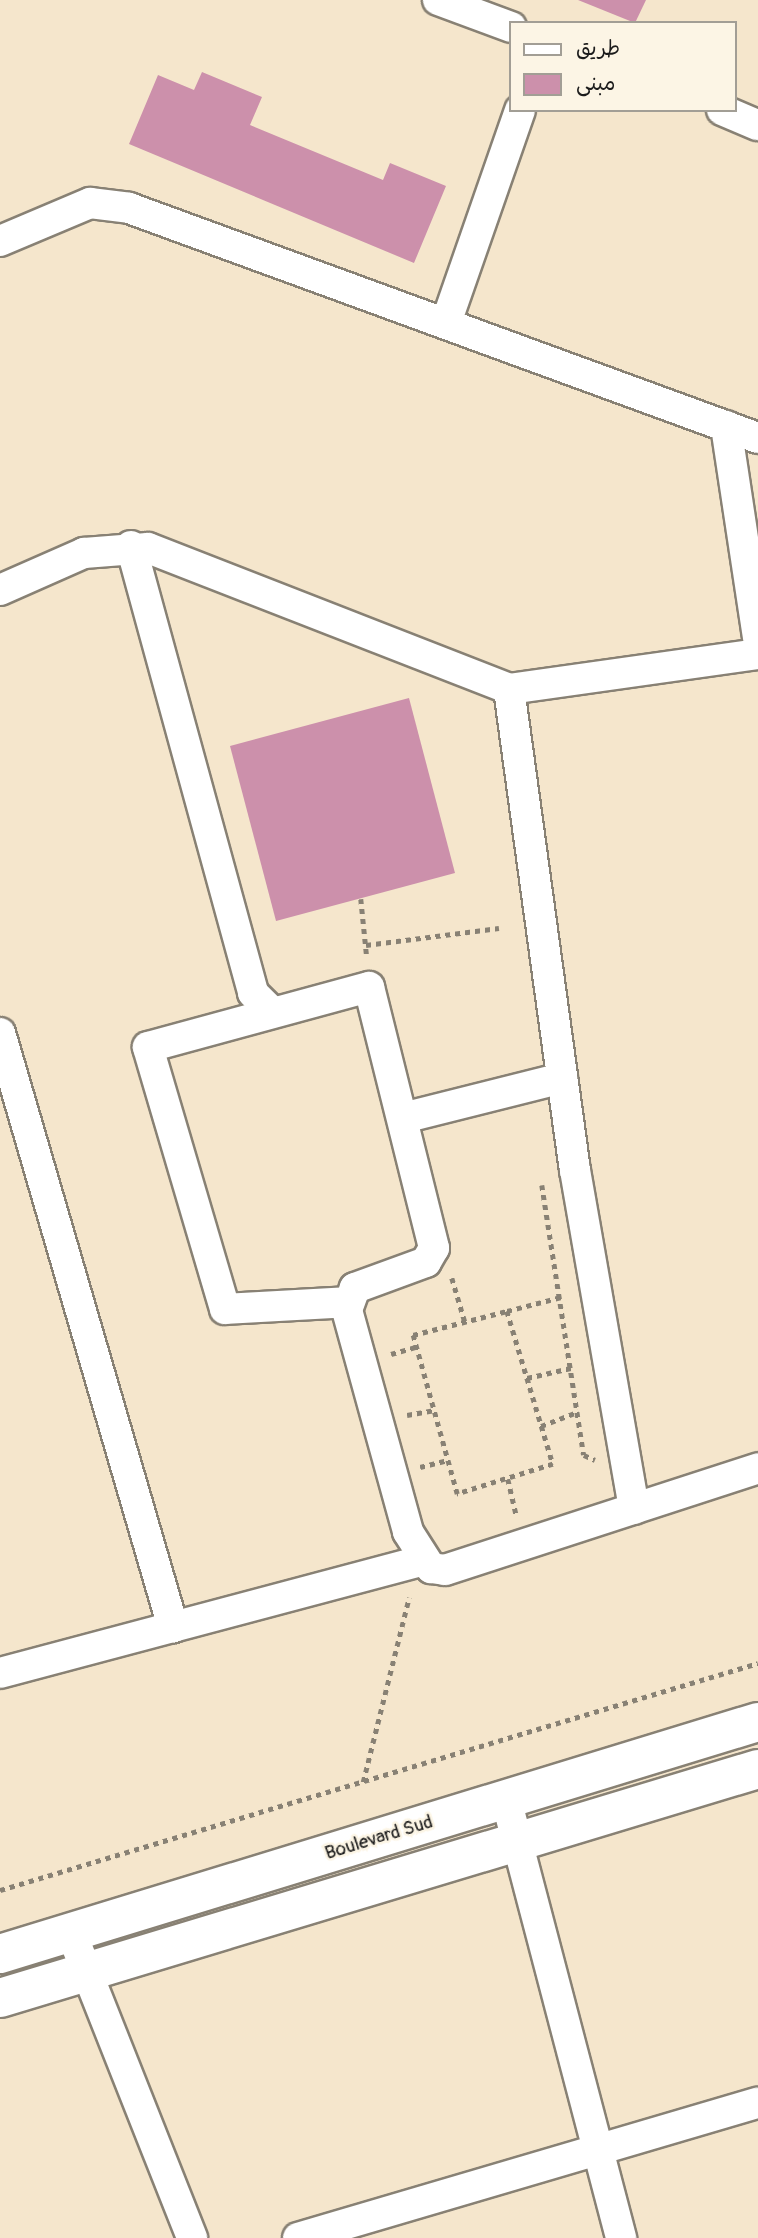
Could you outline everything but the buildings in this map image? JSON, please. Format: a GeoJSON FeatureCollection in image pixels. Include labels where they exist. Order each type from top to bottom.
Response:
{"type":"FeatureCollection","features":[{"type":"Feature","properties":{"kind":"main road","name":"Boulevard Sud"},"geometry":{"type":"LineString","coordinates":[[0,1954],[758,1722]]}},
{"type":"Feature","properties":{"kind":"main road"},"geometry":{"type":"LineString","coordinates":[[0,1998],[758,1769]]}},
{"type":"Feature","properties":{"kind":"street"},"geometry":{"type":"LineString","coordinates":[[438,0],[510,27]]}},
{"type":"Feature","properties":{"kind":"street"},"geometry":{"type":"LineString","coordinates":[[447,320],[519,112]]}},
{"type":"Feature","properties":{"kind":"street"},"geometry":{"type":"LineString","coordinates":[[727,112],[758,125]]}},
{"type":"Feature","properties":{"kind":"street"},"geometry":{"type":"LineString","coordinates":[[0,241],[90,203],[106,203],[447,320],[758,438]]}},
{"type":"Feature","properties":{"kind":"street"},"geometry":{"type":"LineString","coordinates":[[726,426],[758,638]]}},
{"type":"Feature","properties":{"kind":"street"},"geometry":{"type":"LineString","coordinates":[[0,590],[84,553],[131,546],[165,552],[509,689],[758,654]]}},
{"type":"Feature","properties":{"kind":"street"},"geometry":{"type":"LineString","coordinates":[[131,546],[253,993],[270,1010]]}},
{"type":"Feature","properties":{"kind":"street"},"geometry":{"type":"LineString","coordinates":[[509,689],[562,1078],[634,1508]]}},
{"type":"Feature","properties":{"kind":"street"},"geometry":{"type":"LineString","coordinates":[[349,1302],[225,1309],[148,1046],[270,1010],[369,987],[434,1239],[432,1258],[361,1284],[349,1302],[349,1322],[408,1532],[422,1561]]}},
{"type":"Feature","properties":{"kind":"street"},"geometry":{"type":"LineString","coordinates":[[0,1033],[173,1627]]}},
{"type":"Feature","properties":{"kind":"street"},"geometry":{"type":"LineString","coordinates":[[403,1118],[562,1078]]}},
{"type":"Feature","properties":{"kind":"street"},"geometry":{"type":"LineString","coordinates":[[0,1673],[422,1561],[445,1570],[758,1468]]}},
{"type":"Feature","properties":{"kind":"street"},"geometry":{"type":"LineString","coordinates":[[506,1799],[621,2238]]}},
{"type":"Feature","properties":{"kind":"street"},"geometry":{"type":"LineString","coordinates":[[71,1932],[83,1972],[192,2238]]}},
{"type":"Feature","properties":{"kind":"street"},"geometry":{"type":"LineString","coordinates":[[298,2238],[596,2148],[758,2103]]}},
{"type":"Feature","properties":{"kind":"path"},"geometry":{"type":"LineString","coordinates":[[361,899],[369,987]]}},
{"type":"Feature","properties":{"kind":"path"},"geometry":{"type":"LineString","coordinates":[[366,944],[499,928]]}},
{"type":"Feature","properties":{"kind":"path"},"geometry":{"type":"LineString","coordinates":[[540,1173],[584,1455],[603,1464]]}},
{"type":"Feature","properties":{"kind":"path"},"geometry":{"type":"LineString","coordinates":[[438,1274],[459,1269]]}},
{"type":"Feature","properties":{"kind":"path"},"geometry":{"type":"LineString","coordinates":[[450,1271],[465,1322]]}},
{"type":"Feature","properties":{"kind":"path"},"geometry":{"type":"LineString","coordinates":[[507,1311],[553,1464],[457,1493],[413,1335],[561,1297]]}},
{"type":"Feature","properties":{"kind":"path"},"geometry":{"type":"LineString","coordinates":[[380,1357],[416,1347]]}},
{"type":"Feature","properties":{"kind":"path"},"geometry":{"type":"LineString","coordinates":[[527,1378],[571,1368]]}},
{"type":"Feature","properties":{"kind":"path"},"geometry":{"type":"LineString","coordinates":[[399,1417],[434,1409]]}},
{"type":"Feature","properties":{"kind":"path"},"geometry":{"type":"LineString","coordinates":[[541,1426],[578,1412]]}},
{"type":"Feature","properties":{"kind":"path"},"geometry":{"type":"LineString","coordinates":[[416,1482],[413,1469],[448,1460]]}},
{"type":"Feature","properties":{"kind":"path"},"geometry":{"type":"LineString","coordinates":[[505,1525],[530,1518]]}},
{"type":"Feature","properties":{"kind":"path"},"geometry":{"type":"LineString","coordinates":[[363,1782],[404,1611],[422,1561]]}},
{"type":"Feature","properties":{"kind":"path"},"geometry":{"type":"LineString","coordinates":[[0,1890],[758,1663]]}}]}
